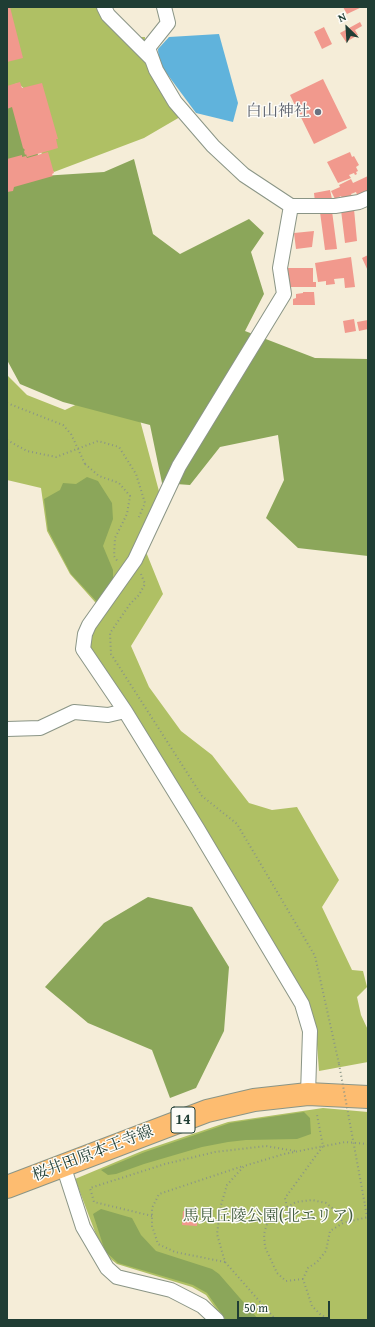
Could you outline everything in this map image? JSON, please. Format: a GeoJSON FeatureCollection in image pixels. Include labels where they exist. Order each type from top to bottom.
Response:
{"type":"FeatureCollection","features":[{"type":"Feature","properties":{"kind":"main road","name":"桜井田原本王寺線"},"geometry":{"type":"LineString","coordinates":[[7,1187],[207,1111],[254,1100],[308,1094],[364,1093]]}},
{"type":"Feature","properties":{"kind":"street"},"geometry":{"type":"LineString","coordinates":[[104,7],[108,14],[152,59]]}},
{"type":"Feature","properties":{"kind":"street"},"geometry":{"type":"LineString","coordinates":[[164,7],[168,23],[148,48],[156,70],[175,102],[213,146],[244,175],[291,206],[335,206],[359,202],[368,198]]}},
{"type":"Feature","properties":{"kind":"street"},"geometry":{"type":"LineString","coordinates":[[291,206],[280,268],[284,294],[240,363],[179,466],[131,566],[89,626],[85,634],[83,649],[124,711],[205,841],[302,1004],[310,1031],[308,1094]]}},
{"type":"Feature","properties":{"kind":"street"},"geometry":{"type":"LineString","coordinates":[[7,729],[40,728],[74,712],[108,715],[124,711]]}},
{"type":"Feature","properties":{"kind":"street"},"geometry":{"type":"LineString","coordinates":[[63,1165],[84,1226],[107,1268],[117,1277],[171,1290],[202,1306],[217,1320]]}},
{"type":"Feature","properties":{"kind":"path"},"geometry":{"type":"LineString","coordinates":[[7,403],[63,425],[71,434],[85,464],[99,476],[119,483],[130,496],[127,514],[115,538],[114,556],[123,568],[131,566],[145,584],[139,596],[130,604],[110,633],[111,654],[202,796],[237,824],[315,956],[340,1064],[368,1217],[343,1223],[330,1231],[326,1251],[317,1262],[308,1268],[303,1279],[312,1306],[321,1315],[331,1320]]}},
{"type":"Feature","properties":{"kind":"path"},"geometry":{"type":"LineString","coordinates":[[7,440],[27,451],[56,457],[98,441],[119,447],[136,474],[145,503],[137,524]]}},
{"type":"Feature","properties":{"kind":"path"},"geometry":{"type":"LineString","coordinates":[[287,1207],[285,1198],[323,1146],[317,1115]]}},
{"type":"Feature","properties":{"kind":"path"},"geometry":{"type":"LineString","coordinates":[[225,1262],[175,1252],[158,1244],[152,1226],[152,1208],[159,1194],[244,1166],[296,1152],[345,1142],[368,1144]]}},
{"type":"Feature","properties":{"kind":"path"},"geometry":{"type":"LineString","coordinates":[[152,1216],[94,1202],[90,1188],[165,1164],[215,1152],[266,1146],[296,1152]]}},
{"type":"Feature","properties":{"kind":"path"},"geometry":{"type":"LineString","coordinates":[[244,1166],[228,1185],[221,1204],[217,1234],[225,1262],[276,1320]]}},
{"type":"Feature","properties":{"kind":"path"},"geometry":{"type":"LineString","coordinates":[[303,1279],[286,1280],[277,1273],[265,1246],[264,1234],[267,1224],[275,1214],[296,1202],[312,1200],[326,1203],[336,1211],[343,1223]]}},
{"type":"Feature","properties":{"kind":"green space"},"geometry":{"type":"Polygon","coordinates":[[[7,7],[109,7],[138,37],[145,37],[144,61],[180,117],[144,138],[54,172],[43,162],[32,96],[18,83],[7,87],[7,7]]]}},
{"type":"Feature","properties":{"kind":"green space"},"geometry":{"type":"Polygon","coordinates":[[[7,95],[30,114],[42,176],[104,172],[134,159],[153,234],[180,254],[249,219],[264,233],[251,252],[264,294],[245,331],[315,358],[368,359],[368,556],[298,548],[266,518],[284,480],[278,435],[220,447],[190,485],[162,483],[150,425],[63,402],[20,384],[7,360],[7,95]]]}},
{"type":"Feature","properties":{"kind":"green space"},"geometry":{"type":"Polygon","coordinates":[[[7,375],[27,395],[65,410],[129,379],[160,495],[140,537],[163,594],[131,646],[149,687],[181,731],[212,755],[249,803],[272,810],[297,807],[339,880],[322,907],[352,970],[363,971],[367,987],[357,997],[361,1015],[368,1030],[368,1062],[319,1071],[316,1031],[92,659],[88,636],[103,611],[70,574],[47,531],[41,488],[7,480],[7,375]]]}},
{"type":"Feature","properties":{"kind":"green space"},"geometry":{"type":"Polygon","coordinates":[[[87,477],[98,481],[112,503],[113,519],[103,546],[113,570],[113,578],[98,603],[71,574],[48,530],[44,499],[60,490],[63,483],[76,484],[87,477]]]}},
{"type":"Feature","properties":{"kind":"green space"},"geometry":{"type":"Polygon","coordinates":[[[148,897],[192,907],[229,967],[224,1031],[196,1088],[170,1098],[152,1050],[88,1023],[45,987],[104,923],[148,897]]]}},
{"type":"Feature","properties":{"kind":"green space","name":"馬見丘陵公園(北エリア)"},"geometry":{"type":"Polygon","coordinates":[[[323,1108],[368,1112],[368,1320],[224,1320],[206,1295],[192,1287],[117,1264],[103,1253],[75,1179],[142,1151],[228,1122],[323,1108]]]}},
{"type":"Feature","properties":{"kind":"green space"},"geometry":{"type":"Polygon","coordinates":[[[304,1112],[310,1118],[311,1134],[297,1139],[246,1140],[228,1142],[202,1147],[116,1174],[108,1175],[101,1170],[145,1152],[230,1123],[304,1112]]]}},
{"type":"Feature","properties":{"kind":"green space"},"geometry":{"type":"Polygon","coordinates":[[[101,1209],[132,1218],[141,1235],[156,1251],[212,1269],[219,1274],[259,1320],[226,1320],[207,1293],[193,1285],[118,1263],[105,1251],[93,1214],[101,1209]]]}},
{"type":"Feature","properties":{"kind":"water"},"geometry":{"type":"Polygon","coordinates":[[[219,34],[238,103],[233,122],[196,113],[159,63],[158,49],[169,37],[219,34]]]}},
{"type":"Feature","properties":{"kind":"building"},"geometry":{"type":"Polygon","coordinates":[[[7,7],[10,7],[23,58],[7,62],[7,7]]]}},
{"type":"Feature","properties":{"kind":"building"},"geometry":{"type":"Polygon","coordinates":[[[343,7],[362,7],[347,14],[343,7]]]}},
{"type":"Feature","properties":{"kind":"building"},"geometry":{"type":"Polygon","coordinates":[[[360,22],[362,26],[355,30],[358,35],[346,42],[340,33],[360,22]]]}},
{"type":"Feature","properties":{"kind":"building"},"geometry":{"type":"Polygon","coordinates":[[[324,27],[332,44],[322,49],[314,32],[324,27]]]}},
{"type":"Feature","properties":{"kind":"building","name":"白山神社"},"geometry":{"type":"Polygon","coordinates":[[[323,79],[347,128],[314,144],[290,95],[323,79]]]}},
{"type":"Feature","properties":{"kind":"building"},"geometry":{"type":"Polygon","coordinates":[[[20,82],[22,88],[42,83],[58,139],[56,139],[58,148],[27,157],[26,154],[25,155],[25,150],[23,148],[12,107],[7,109],[7,86],[20,82]]]}},
{"type":"Feature","properties":{"kind":"building"},"geometry":{"type":"Polygon","coordinates":[[[48,152],[54,173],[52,174],[53,176],[14,187],[13,191],[7,192],[7,159],[22,155],[22,157],[26,156],[27,158],[48,152]]]}},
{"type":"Feature","properties":{"kind":"building"},"geometry":{"type":"Polygon","coordinates":[[[350,152],[352,157],[354,156],[359,165],[356,167],[358,171],[356,172],[357,174],[355,175],[354,173],[349,175],[351,178],[338,183],[327,162],[350,152]]]}},
{"type":"Feature","properties":{"kind":"building"},"geometry":{"type":"Polygon","coordinates":[[[368,176],[368,194],[358,197],[356,192],[351,194],[353,198],[344,202],[341,196],[335,199],[331,191],[340,187],[339,185],[351,179],[353,183],[368,176]]]}},
{"type":"Feature","properties":{"kind":"building"},"geometry":{"type":"Polygon","coordinates":[[[330,190],[332,199],[315,202],[314,193],[330,190]]]}},
{"type":"Feature","properties":{"kind":"building"},"geometry":{"type":"Polygon","coordinates":[[[354,209],[357,241],[345,243],[341,210],[354,209]]]}},
{"type":"Feature","properties":{"kind":"building"},"geometry":{"type":"Polygon","coordinates":[[[332,211],[337,249],[325,250],[320,212],[332,211]]]}},
{"type":"Feature","properties":{"kind":"building"},"geometry":{"type":"Polygon","coordinates":[[[314,231],[312,247],[296,249],[294,233],[314,231]]]}},
{"type":"Feature","properties":{"kind":"building"},"geometry":{"type":"Polygon","coordinates":[[[368,255],[368,271],[362,258],[368,255]]]}},
{"type":"Feature","properties":{"kind":"building"},"geometry":{"type":"Polygon","coordinates":[[[351,257],[355,287],[345,288],[344,278],[334,279],[335,284],[326,285],[326,281],[318,282],[315,263],[351,257]]]}},
{"type":"Feature","properties":{"kind":"building"},"geometry":{"type":"Polygon","coordinates":[[[285,268],[313,268],[313,282],[316,282],[316,287],[285,287],[285,268]]]}},
{"type":"Feature","properties":{"kind":"building"},"geometry":{"type":"Polygon","coordinates":[[[303,292],[314,292],[315,305],[293,305],[293,299],[296,298],[296,294],[303,292]]]}},
{"type":"Feature","properties":{"kind":"building"},"geometry":{"type":"Polygon","coordinates":[[[354,319],[356,331],[345,333],[343,321],[354,319]]]}},
{"type":"Feature","properties":{"kind":"building"},"geometry":{"type":"Polygon","coordinates":[[[368,320],[368,329],[359,331],[357,322],[368,320]]]}},
{"type":"Feature","properties":{"kind":"building"},"geometry":{"type":"Polygon","coordinates":[[[183,1211],[198,1212],[197,1226],[182,1225],[183,1211]]]}},
{"type":"Feature","properties":{"kind":"place","name":"白山神社"},"geometry":{"type":"Point","coordinates":[318,112]}}]}
